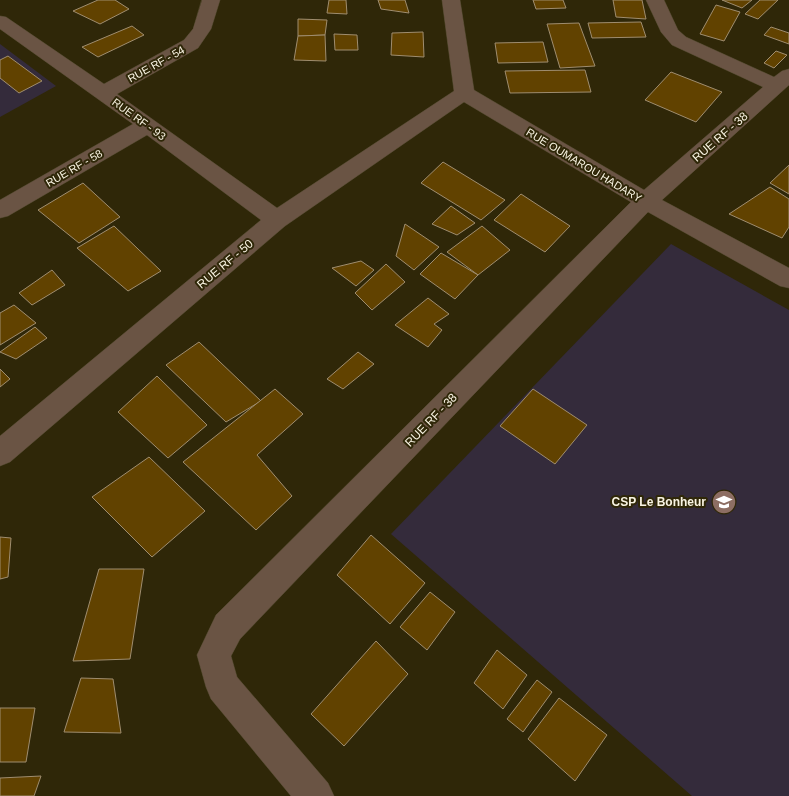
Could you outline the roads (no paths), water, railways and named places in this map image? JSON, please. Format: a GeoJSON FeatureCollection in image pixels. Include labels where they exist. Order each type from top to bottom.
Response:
{"type":"FeatureCollection","features":[{"type":"Feature","properties":{"kind":"street","name":"RUE RF - 54"},"geometry":{"type":"LineString","coordinates":[[103,94],[192,44],[200,35],[204,26],[210,0]]}},
{"type":"Feature","properties":{"kind":"street"},"geometry":{"type":"LineString","coordinates":[[451,0],[464,94]]}},
{"type":"Feature","properties":{"kind":"street"},"geometry":{"type":"LineString","coordinates":[[655,0],[670,32],[679,41],[783,81]]}},
{"type":"Feature","properties":{"kind":"street","name":"RUE RF - 93"},"geometry":{"type":"LineString","coordinates":[[0,21],[148,125],[277,220]]}},
{"type":"Feature","properties":{"kind":"street","name":"RUE RF - 38"},"geometry":{"type":"LineString","coordinates":[[315,796],[223,687],[214,655],[228,627],[646,201],[783,81]]}},
{"type":"Feature","properties":{"kind":"street","name":"RUE OUMAROU HADARY"},"geometry":{"type":"LineString","coordinates":[[464,94],[646,201],[789,279]]}},
{"type":"Feature","properties":{"kind":"street","name":"RUE RF - 50"},"geometry":{"type":"LineString","coordinates":[[0,453],[277,220],[464,94]]}},
{"type":"Feature","properties":{"kind":"street","name":"RUE RF - 58"},"geometry":{"type":"LineString","coordinates":[[0,210],[148,125]]}},
{"type":"Feature","properties":{"kind":"place","name":"CSP Le Bonheur"},"geometry":{"type":"Point","coordinates":[724,502]}}]}
